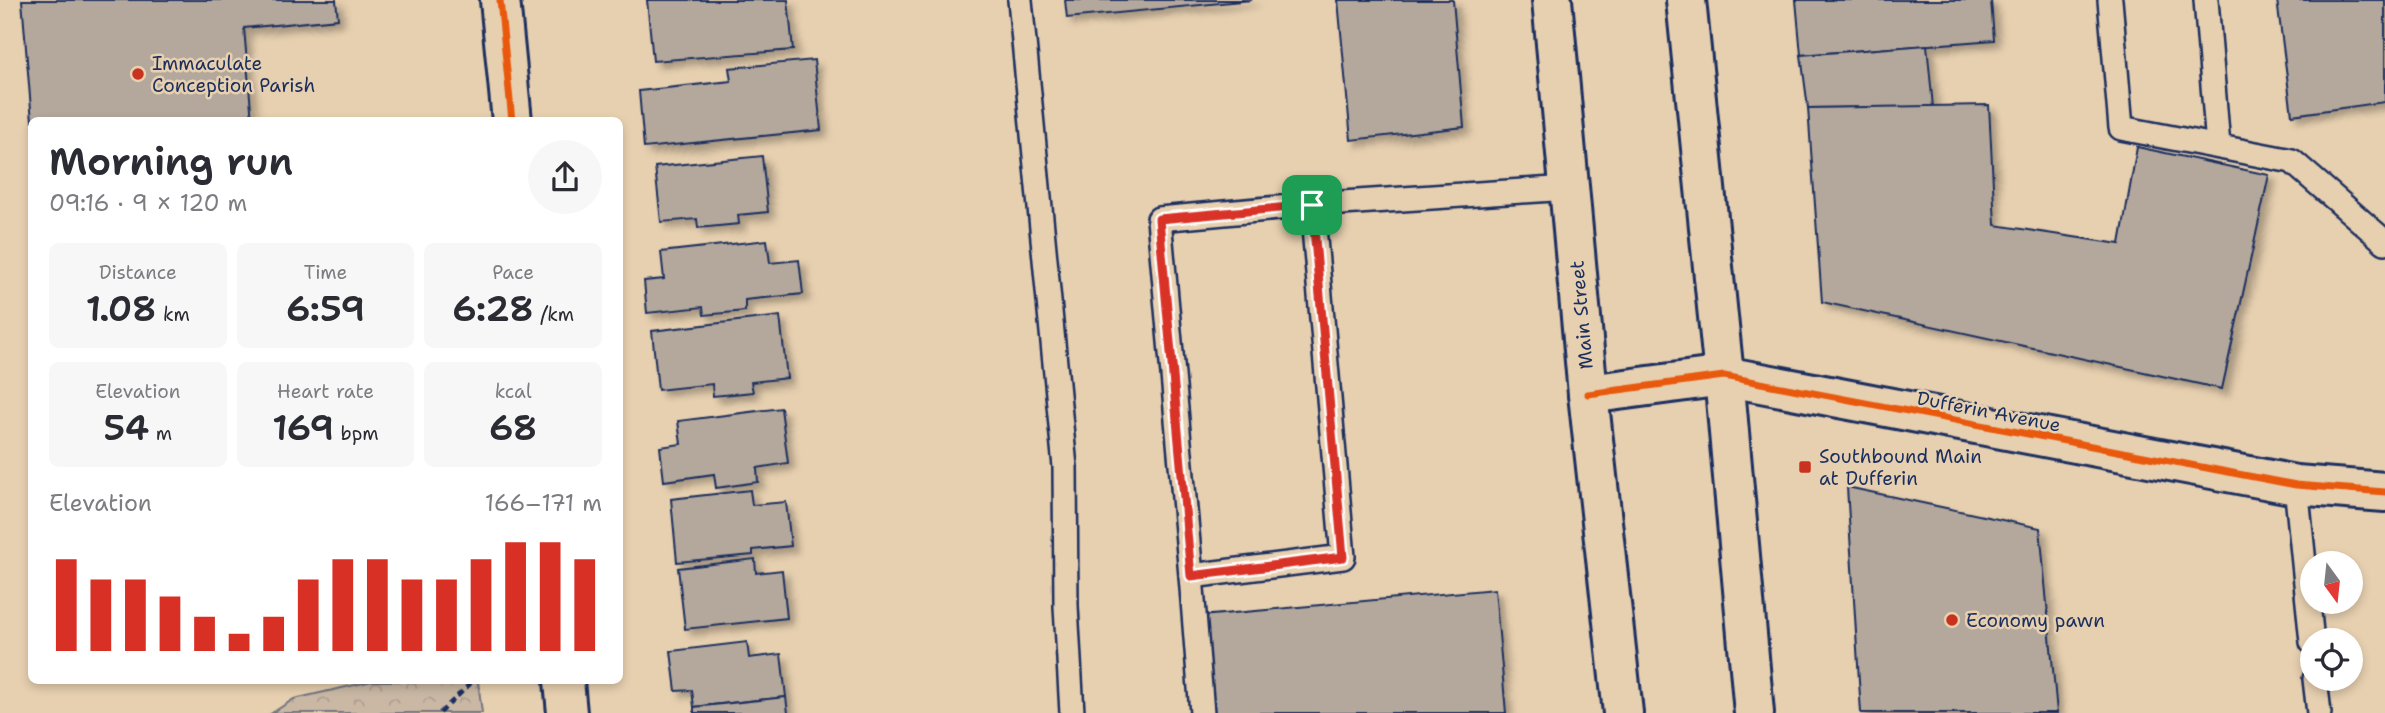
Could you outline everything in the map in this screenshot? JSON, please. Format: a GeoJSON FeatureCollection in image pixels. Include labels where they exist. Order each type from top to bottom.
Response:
{"type":"FeatureCollection","features":[{"type":"Feature","properties":{"kind":"main road"},"geometry":{"type":"LineString","coordinates":[[500,0],[512,117]]}},
{"type":"Feature","properties":{"kind":"main road","name":"Main Street"},"geometry":{"type":"LineString","coordinates":[[1552,0],[1588,394],[1623,713]]}},
{"type":"Feature","properties":{"kind":"main road"},"geometry":{"type":"LineString","coordinates":[[1686,0],[1724,376],[1754,713]]}},
{"type":"Feature","properties":{"kind":"main road","name":"Dufferin Avenue"},"geometry":{"type":"LineString","coordinates":[[1588,394],[1724,376],[2296,485],[2385,492]]}},
{"type":"Feature","properties":{"kind":"main road"},"geometry":{"type":"LineString","coordinates":[[564,684],[567,713]]}},
{"type":"Feature","properties":{"kind":"lane"},"geometry":{"type":"LineString","coordinates":[[1020,0],[1065,467],[1066,606],[1072,713]]}},
{"type":"Feature","properties":{"kind":"lane"},"geometry":{"type":"LineString","coordinates":[[2110,0],[2121,128],[2292,161],[2385,242]]}},
{"type":"Feature","properties":{"kind":"lane"},"geometry":{"type":"LineString","coordinates":[[2206,0],[2218,146]]}},
{"type":"Feature","properties":{"kind":"lane"},"geometry":{"type":"LineString","coordinates":[[1202,713],[1159,219],[1312,205],[1569,188]]}},
{"type":"Feature","properties":{"kind":"lane"},"geometry":{"type":"LineString","coordinates":[[1191,576],[1343,557],[1312,205]]}},
{"type":"Feature","properties":{"kind":"lane"},"geometry":{"type":"LineString","coordinates":[[2296,485],[2311,628]]}},
{"type":"Feature","properties":{"kind":"lane"},"geometry":{"type":"LineString","coordinates":[[2316,691],[2319,713]]}},
{"type":"Feature","properties":{"kind":"path"},"geometry":{"type":"LineString","coordinates":[[440,713],[470,684]]}},
{"type":"Feature","properties":{"kind":"green space"},"geometry":{"type":"Polygon","coordinates":[[[359,684],[478,684],[482,713],[272,713],[294,699],[359,684]]]}},
{"type":"Feature","properties":{"kind":"building","name":"Immaculate Conception Parish"},"geometry":{"type":"Polygon","coordinates":[[[22,0],[336,0],[338,19],[244,28],[252,117],[32,117],[22,0]]]}},
{"type":"Feature","properties":{"kind":"building"},"geometry":{"type":"Polygon","coordinates":[[[647,0],[788,0],[793,50],[653,61],[647,0]]]}},
{"type":"Feature","properties":{"kind":"building"},"geometry":{"type":"Polygon","coordinates":[[[1065,0],[1252,0],[1067,18],[1065,0]]]}},
{"type":"Feature","properties":{"kind":"building"},"geometry":{"type":"Polygon","coordinates":[[[1338,0],[1453,0],[1464,127],[1351,140],[1338,0]]]}},
{"type":"Feature","properties":{"kind":"building"},"geometry":{"type":"Polygon","coordinates":[[[1796,0],[1991,0],[1994,40],[1801,55],[1796,0]]]}},
{"type":"Feature","properties":{"kind":"building"},"geometry":{"type":"Polygon","coordinates":[[[2277,0],[2385,0],[2385,102],[2292,115],[2277,0]]]}},
{"type":"Feature","properties":{"kind":"building"},"geometry":{"type":"Polygon","coordinates":[[[1927,45],[1933,107],[1808,108],[1801,55],[1927,45]]]}},
{"type":"Feature","properties":{"kind":"building"},"geometry":{"type":"Polygon","coordinates":[[[814,60],[821,130],[644,148],[639,91],[731,81],[729,68],[814,60]]]}},
{"type":"Feature","properties":{"kind":"building"},"geometry":{"type":"Polygon","coordinates":[[[1989,105],[1995,225],[2120,244],[2137,147],[2269,175],[2222,389],[1822,302],[1808,108],[1989,105]]]}},
{"type":"Feature","properties":{"kind":"building"},"geometry":{"type":"Polygon","coordinates":[[[762,156],[768,212],[738,215],[739,224],[698,228],[697,219],[661,222],[655,167],[762,156]]]}},
{"type":"Feature","properties":{"kind":"building"},"geometry":{"type":"Polygon","coordinates":[[[767,240],[770,263],[799,260],[803,294],[745,300],[745,311],[704,315],[703,307],[647,313],[644,281],[664,279],[661,252],[767,240]]]}},
{"type":"Feature","properties":{"kind":"building"},"geometry":{"type":"Polygon","coordinates":[[[780,316],[787,378],[751,382],[753,392],[713,396],[712,384],[658,390],[652,331],[780,316]]]}},
{"type":"Feature","properties":{"kind":"building"},"geometry":{"type":"Polygon","coordinates":[[[781,408],[788,463],[757,468],[758,482],[716,488],[714,474],[664,481],[660,447],[681,444],[678,421],[781,408]]]}},
{"type":"Feature","properties":{"kind":"building","name":"Economy pawn"},"geometry":{"type":"Polygon","coordinates":[[[1847,487],[2040,528],[2057,713],[1861,713],[1847,487]]]}},
{"type":"Feature","properties":{"kind":"building"},"geometry":{"type":"Polygon","coordinates":[[[750,490],[752,505],[786,502],[791,546],[753,550],[753,555],[677,562],[671,499],[750,490]]]}},
{"type":"Feature","properties":{"kind":"building"},"geometry":{"type":"Polygon","coordinates":[[[755,559],[756,573],[782,570],[787,618],[685,629],[678,568],[755,559]]]}},
{"type":"Feature","properties":{"kind":"building"},"geometry":{"type":"Polygon","coordinates":[[[1495,589],[1506,713],[1210,713],[1201,616],[1495,589]]]}},
{"type":"Feature","properties":{"kind":"building"},"geometry":{"type":"Polygon","coordinates":[[[747,642],[749,658],[781,654],[786,697],[694,707],[692,690],[676,691],[671,651],[747,642]]]}},
{"type":"Feature","properties":{"kind":"building"},"geometry":{"type":"Polygon","coordinates":[[[786,697],[788,713],[694,713],[694,707],[786,697]]]}},
{"type":"Feature","properties":{"kind":"cycle path"},"geometry":{"type":"LineString","coordinates":[[500,0],[512,117]]}},
{"type":"Feature","properties":{"kind":"cycle path"},"geometry":{"type":"LineString","coordinates":[[1588,394],[1724,376],[2296,485],[2385,492]]}},
{"type":"Feature","properties":{"kind":"place","name":"Immaculate Conception Parish"},"geometry":{"type":"Point","coordinates":[138,74]}},
{"type":"Feature","properties":{"kind":"place","name":"Southbound Main at Dufferin"},"geometry":{"type":"Point","coordinates":[1805,467]}},
{"type":"Feature","properties":{"kind":"place","name":"Economy pawn"},"geometry":{"type":"Point","coordinates":[1952,620]}},
{"type":"Feature","properties":{"kind":"route"},"geometry":{"type":"LineString","coordinates":[[1312,205],[1343,557],[1191,576],[1159,219],[1312,205]]}}]}
